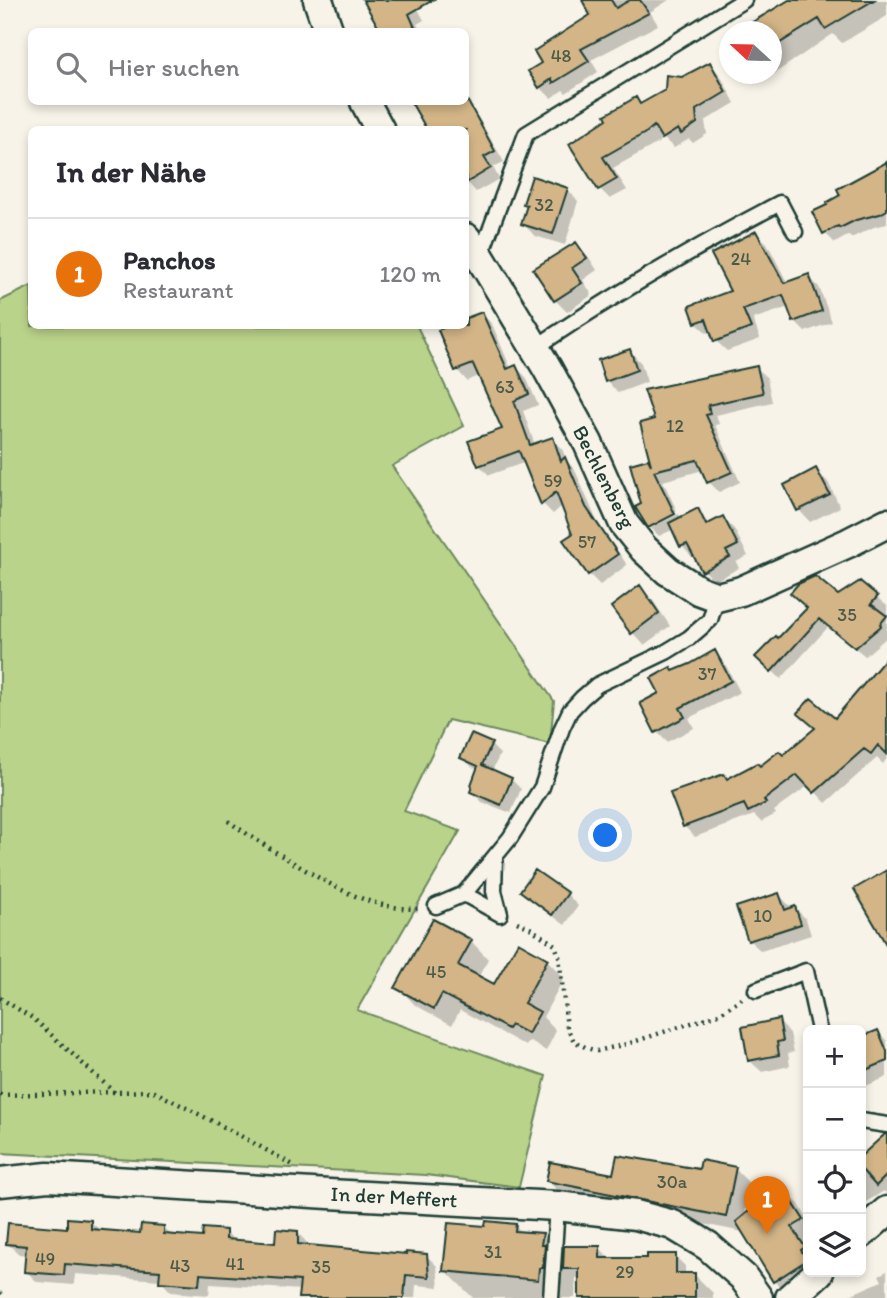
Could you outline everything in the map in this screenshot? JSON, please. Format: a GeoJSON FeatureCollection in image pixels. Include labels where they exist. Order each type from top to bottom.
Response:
{"type":"FeatureCollection","features":[{"type":"Feature","properties":{"kind":"street"},"geometry":{"type":"LineString","coordinates":[[318,0],[328,28]]}},
{"type":"Feature","properties":{"kind":"street"},"geometry":{"type":"LineString","coordinates":[[367,105],[378,126]]}},
{"type":"Feature","properties":{"kind":"street","name":"Bechlenberg"},"geometry":{"type":"LineString","coordinates":[[473,247],[588,443],[624,524],[644,549],[668,571],[698,590],[717,597]]}},
{"type":"Feature","properties":{"kind":"street"},"geometry":{"type":"LineString","coordinates":[[717,597],[741,591],[779,575],[887,523]]}},
{"type":"Feature","properties":{"kind":"street","name":"In der Meffert"},"geometry":{"type":"LineString","coordinates":[[0,1182],[48,1177],[557,1206],[636,1215],[673,1225],[708,1246],[743,1277],[758,1298]]}},
{"type":"Feature","properties":{"kind":"street"},"geometry":{"type":"LineString","coordinates":[[866,1230],[887,1211]]}},
{"type":"Feature","properties":{"kind":"street"},"geometry":{"type":"LineString","coordinates":[[790,1298],[814,1277]]}},
{"type":"Feature","properties":{"kind":"lane","name":"Bechlenberg"},"geometry":{"type":"LineString","coordinates":[[473,247],[526,134],[744,0]]}},
{"type":"Feature","properties":{"kind":"lane"},"geometry":{"type":"LineString","coordinates":[[534,348],[592,309],[694,248],[780,203],[795,232]]}},
{"type":"Feature","properties":{"kind":"lane"},"geometry":{"type":"LineString","coordinates":[[436,906],[464,894],[495,858],[526,814],[542,787],[570,711],[597,685],[689,638],[710,620],[717,597]]}},
{"type":"Feature","properties":{"kind":"lane"},"geometry":{"type":"LineString","coordinates":[[495,858],[494,891],[500,914]]}},
{"type":"Feature","properties":{"kind":"lane"},"geometry":{"type":"LineString","coordinates":[[464,894],[500,914]]}},
{"type":"Feature","properties":{"kind":"lane"},"geometry":{"type":"LineString","coordinates":[[756,990],[806,971],[818,1025]]}},
{"type":"Feature","properties":{"kind":"lane"},"geometry":{"type":"LineString","coordinates":[[866,1122],[887,1125]]}},
{"type":"Feature","properties":{"kind":"lane"},"geometry":{"type":"LineString","coordinates":[[551,1298],[557,1206]]}},
{"type":"Feature","properties":{"kind":"path"},"geometry":{"type":"LineString","coordinates":[[228,821],[344,892],[376,904],[405,909],[436,906]]}},
{"type":"Feature","properties":{"kind":"path"},"geometry":{"type":"LineString","coordinates":[[500,914],[530,928],[555,945],[559,956],[568,1028],[574,1041],[597,1051],[719,1014],[756,990]]}},
{"type":"Feature","properties":{"kind":"path"},"geometry":{"type":"LineString","coordinates":[[0,998],[34,1019],[116,1093]]}},
{"type":"Feature","properties":{"kind":"path"},"geometry":{"type":"LineString","coordinates":[[0,1096],[153,1091],[293,1165],[329,1194]]}},
{"type":"Feature","properties":{"kind":"path"},"geometry":{"type":"LineString","coordinates":[[0,1293],[4,1298]]}},
{"type":"Feature","properties":{"kind":"green space"},"geometry":{"type":"Polygon","coordinates":[[[28,287],[28,329],[418,329],[464,426],[392,466],[554,701],[550,744],[448,720],[404,811],[460,831],[357,1010],[546,1076],[519,1187],[426,1175],[0,1153],[0,301],[28,287]]]}},
{"type":"Feature","properties":{"kind":"building"},"geometry":{"type":"Polygon","coordinates":[[[363,0],[433,0],[409,14],[415,28],[379,28],[363,0]]]}},
{"type":"Feature","properties":{"kind":"building"},"geometry":{"type":"Polygon","coordinates":[[[582,0],[611,0],[616,8],[630,0],[640,0],[649,13],[581,49],[589,61],[553,83],[552,79],[539,88],[528,71],[541,63],[534,51],[590,15],[582,0]]]}},
{"type":"Feature","properties":{"kind":"building"},"geometry":{"type":"Polygon","coordinates":[[[789,0],[874,0],[825,29],[819,19],[782,42],[782,21],[754,21],[789,0]]]}},
{"type":"Feature","properties":{"kind":"building"},"geometry":{"type":"Polygon","coordinates":[[[710,62],[719,84],[726,92],[696,110],[697,123],[681,134],[678,129],[662,139],[654,126],[603,157],[617,179],[598,190],[569,144],[607,119],[605,115],[636,97],[640,104],[665,90],[666,75],[682,77],[710,62]]]}},
{"type":"Feature","properties":{"kind":"building"},"geometry":{"type":"Polygon","coordinates":[[[469,103],[495,151],[484,157],[491,168],[469,181],[469,126],[425,126],[413,105],[469,103]]]}},
{"type":"Feature","properties":{"kind":"building"},"geometry":{"type":"Polygon","coordinates":[[[887,162],[887,210],[840,228],[838,226],[823,234],[812,212],[840,195],[837,189],[887,162]]]}},
{"type":"Feature","properties":{"kind":"building"},"geometry":{"type":"Polygon","coordinates":[[[532,176],[568,188],[553,234],[521,224],[527,205],[523,204],[532,176]]]}},
{"type":"Feature","properties":{"kind":"building"},"geometry":{"type":"Polygon","coordinates":[[[756,231],[784,283],[809,274],[822,311],[793,322],[783,295],[743,309],[751,328],[714,342],[706,319],[695,323],[689,306],[730,291],[711,254],[756,231]]]}},
{"type":"Feature","properties":{"kind":"building"},"geometry":{"type":"Polygon","coordinates":[[[576,242],[587,258],[572,268],[582,283],[554,301],[533,269],[576,242]]]}},
{"type":"Feature","properties":{"kind":"building"},"geometry":{"type":"Polygon","coordinates":[[[482,312],[507,369],[516,365],[529,394],[514,401],[530,445],[553,437],[561,461],[565,457],[586,507],[618,554],[588,575],[563,540],[572,534],[556,492],[541,505],[519,451],[478,466],[468,441],[502,429],[473,364],[455,371],[438,330],[469,329],[469,317],[482,312]]]}},
{"type":"Feature","properties":{"kind":"building"},"geometry":{"type":"Polygon","coordinates":[[[630,349],[637,370],[605,382],[598,360],[630,349]]]}},
{"type":"Feature","properties":{"kind":"building"},"geometry":{"type":"Polygon","coordinates":[[[757,366],[763,393],[708,405],[710,414],[706,415],[732,472],[707,483],[697,460],[654,471],[675,514],[648,528],[635,507],[641,504],[630,464],[648,459],[651,465],[640,423],[654,419],[644,390],[757,366]]]}},
{"type":"Feature","properties":{"kind":"building"},"geometry":{"type":"Polygon","coordinates":[[[816,468],[830,495],[797,511],[784,485],[816,468]]]}},
{"type":"Feature","properties":{"kind":"building"},"geometry":{"type":"Polygon","coordinates":[[[698,508],[706,525],[723,516],[738,545],[726,551],[730,557],[702,572],[687,544],[680,547],[669,523],[698,508]]]}},
{"type":"Feature","properties":{"kind":"building"},"geometry":{"type":"Polygon","coordinates":[[[815,576],[838,595],[860,581],[878,596],[871,604],[887,616],[881,626],[855,648],[819,619],[771,672],[755,657],[807,608],[790,593],[798,584],[815,576]]]}},
{"type":"Feature","properties":{"kind":"building"},"geometry":{"type":"Polygon","coordinates":[[[640,585],[659,613],[631,634],[611,607],[640,585]]]}},
{"type":"Feature","properties":{"kind":"building"},"geometry":{"type":"Polygon","coordinates":[[[715,650],[731,681],[680,708],[685,717],[655,733],[640,703],[659,693],[651,678],[671,667],[673,671],[690,664],[715,650]]]}},
{"type":"Feature","properties":{"kind":"building"},"geometry":{"type":"Polygon","coordinates":[[[887,657],[887,754],[878,745],[871,754],[864,749],[814,793],[797,775],[764,800],[766,803],[748,812],[744,804],[683,827],[670,793],[724,774],[727,779],[757,763],[760,766],[779,751],[783,755],[815,728],[797,713],[811,698],[835,718],[887,657]]]}},
{"type":"Feature","properties":{"kind":"building"},"geometry":{"type":"Polygon","coordinates":[[[471,734],[492,743],[482,765],[512,778],[501,805],[470,792],[478,766],[460,758],[471,734]]]}},
{"type":"Feature","properties":{"kind":"building"},"geometry":{"type":"Polygon","coordinates":[[[535,870],[568,893],[552,915],[520,891],[535,870]]]}},
{"type":"Feature","properties":{"kind":"building"},"geometry":{"type":"Polygon","coordinates":[[[887,870],[887,946],[854,889],[887,870]]]}},
{"type":"Feature","properties":{"kind":"building"},"geometry":{"type":"Polygon","coordinates":[[[779,893],[785,910],[795,906],[801,924],[748,941],[736,907],[779,893]]]}},
{"type":"Feature","properties":{"kind":"building"},"geometry":{"type":"Polygon","coordinates":[[[433,919],[472,940],[458,965],[494,984],[518,942],[548,959],[524,1003],[540,1012],[528,1034],[511,1025],[508,1029],[442,994],[434,1009],[395,988],[433,919]]]}},
{"type":"Feature","properties":{"kind":"building"},"geometry":{"type":"Polygon","coordinates":[[[779,1019],[783,1041],[777,1042],[779,1055],[748,1061],[742,1027],[779,1019]]]}},
{"type":"Feature","properties":{"kind":"building"},"geometry":{"type":"Polygon","coordinates":[[[878,1030],[887,1051],[887,1061],[866,1070],[866,1035],[878,1030]]]}},
{"type":"Feature","properties":{"kind":"building"},"geometry":{"type":"Polygon","coordinates":[[[887,1134],[887,1175],[876,1186],[866,1175],[866,1151],[887,1134]]]}},
{"type":"Feature","properties":{"kind":"building"},"geometry":{"type":"Polygon","coordinates":[[[617,1155],[699,1169],[701,1160],[736,1167],[726,1217],[546,1181],[550,1162],[613,1174],[617,1155]]]}},
{"type":"Feature","properties":{"kind":"building"},"geometry":{"type":"Polygon","coordinates":[[[781,1184],[803,1218],[792,1227],[803,1244],[803,1263],[773,1282],[736,1222],[781,1184]]]}},
{"type":"Feature","properties":{"kind":"building"},"geometry":{"type":"Polygon","coordinates":[[[67,1218],[91,1220],[91,1229],[140,1233],[141,1224],[164,1226],[164,1234],[202,1237],[203,1228],[226,1230],[226,1239],[275,1243],[276,1229],[298,1231],[298,1244],[427,1254],[429,1277],[406,1275],[404,1298],[298,1298],[300,1281],[200,1274],[199,1285],[159,1282],[160,1271],[65,1264],[64,1275],[24,1272],[26,1246],[6,1244],[8,1223],[67,1228],[67,1218]]]}},
{"type":"Feature","properties":{"kind":"building"},"geometry":{"type":"Polygon","coordinates":[[[486,1221],[516,1224],[515,1231],[543,1233],[543,1268],[539,1268],[538,1280],[443,1271],[448,1223],[485,1226],[486,1221]]]}},
{"type":"Feature","properties":{"kind":"building"},"geometry":{"type":"Polygon","coordinates":[[[564,1246],[600,1246],[600,1258],[647,1258],[647,1254],[676,1254],[676,1273],[695,1273],[695,1298],[579,1298],[579,1269],[563,1269],[564,1246]]]}},
{"type":"Feature","properties":{"kind":"place","name":"Panchos"},"geometry":{"type":"Point","coordinates":[767,1234]}}]}
